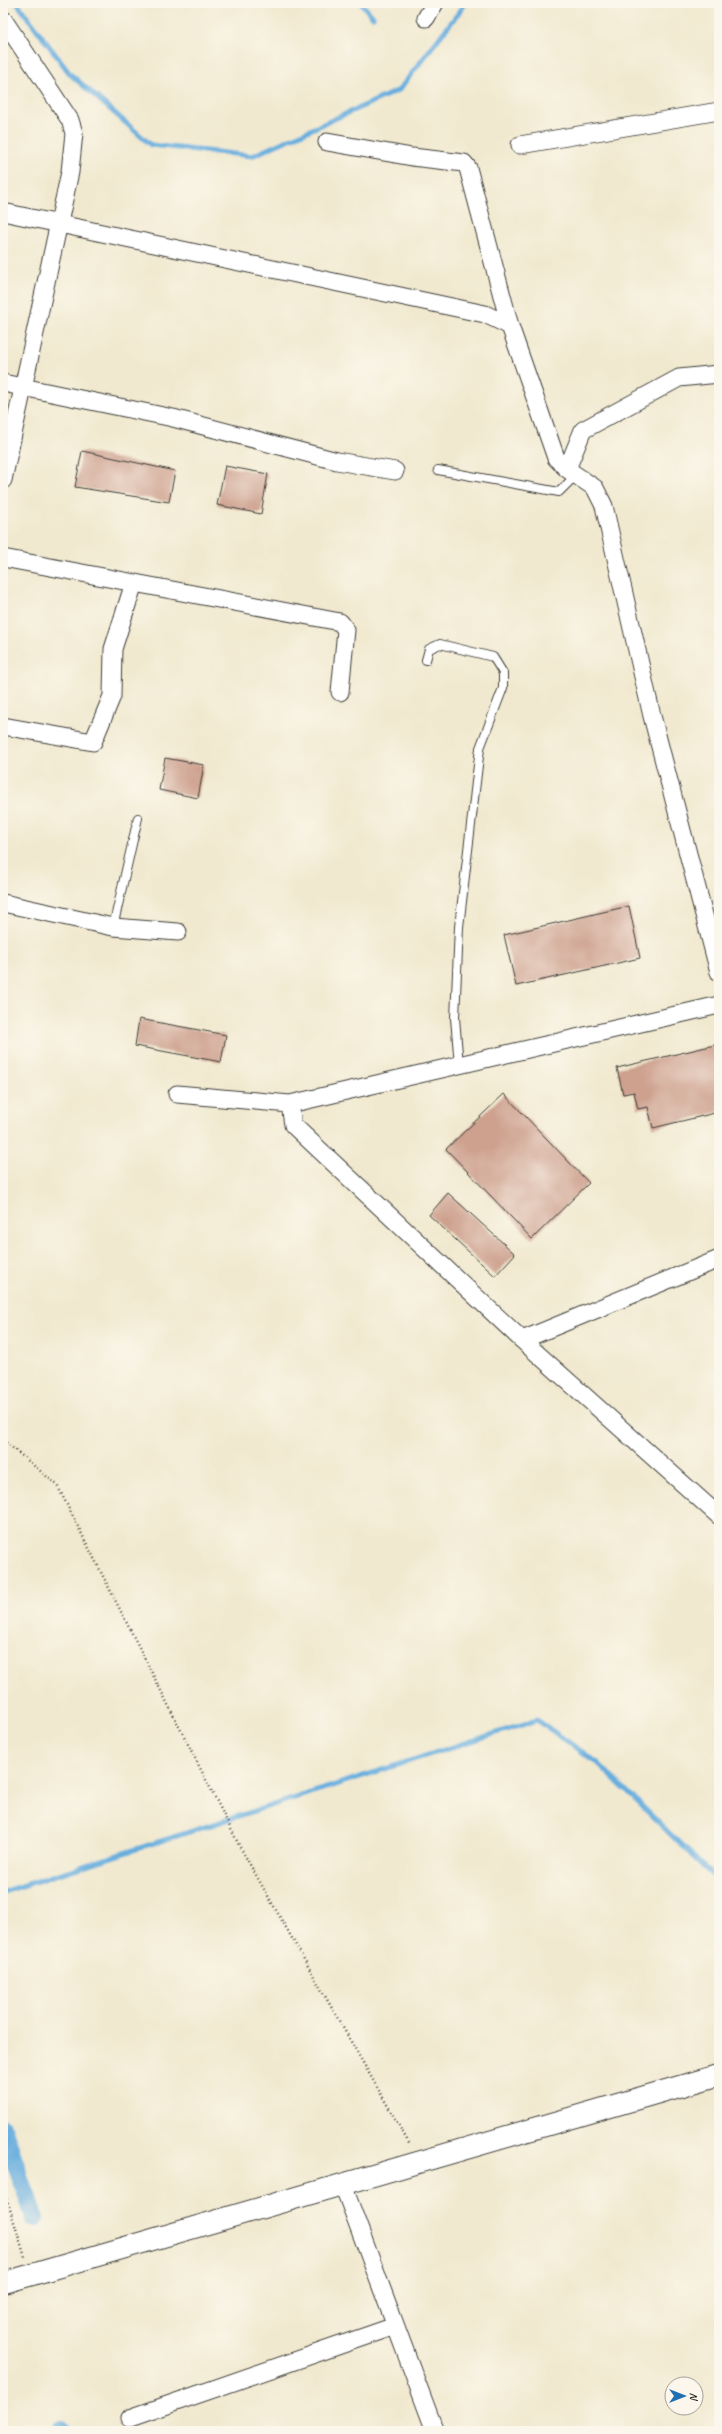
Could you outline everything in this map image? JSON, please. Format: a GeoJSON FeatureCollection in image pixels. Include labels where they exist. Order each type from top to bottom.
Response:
{"type":"FeatureCollection","features":[{"type":"Feature","properties":{"kind":"street"},"geometry":{"type":"LineString","coordinates":[[426,18],[435,3]]}},
{"type":"Feature","properties":{"kind":"street"},"geometry":{"type":"LineString","coordinates":[[3,19],[70,120],[74,133],[70,172],[3,480]]}},
{"type":"Feature","properties":{"kind":"street"},"geometry":{"type":"LineString","coordinates":[[520,145],[719,111]]}},
{"type":"Feature","properties":{"kind":"street"},"geometry":{"type":"LineString","coordinates":[[327,142],[412,157],[464,163],[468,168],[510,326],[556,458],[571,472],[595,488],[604,506],[652,716],[719,972]]}},
{"type":"Feature","properties":{"kind":"street"},"geometry":{"type":"LineString","coordinates":[[3,212],[485,314],[510,326]]}},
{"type":"Feature","properties":{"kind":"street"},"geometry":{"type":"LineString","coordinates":[[571,472],[583,430],[679,378],[719,374]]}},
{"type":"Feature","properties":{"kind":"street"},"geometry":{"type":"LineString","coordinates":[[3,383],[173,418],[337,461],[395,471]]}},
{"type":"Feature","properties":{"kind":"street"},"geometry":{"type":"LineString","coordinates":[[3,558],[340,622],[346,630],[340,692]]}},
{"type":"Feature","properties":{"kind":"street"},"geometry":{"type":"LineString","coordinates":[[3,726],[93,742],[112,696],[113,649],[134,583]]}},
{"type":"Feature","properties":{"kind":"street"},"geometry":{"type":"LineString","coordinates":[[3,903],[113,927],[178,932]]}},
{"type":"Feature","properties":{"kind":"street"},"geometry":{"type":"LineString","coordinates":[[177,1094],[290,1104],[719,1005]]}},
{"type":"Feature","properties":{"kind":"street"},"geometry":{"type":"LineString","coordinates":[[290,1104],[292,1125],[522,1340],[719,1516]]}},
{"type":"Feature","properties":{"kind":"street"},"geometry":{"type":"LineString","coordinates":[[522,1340],[719,1259]]}},
{"type":"Feature","properties":{"kind":"street"},"geometry":{"type":"LineString","coordinates":[[3,2283],[719,2075]]}},
{"type":"Feature","properties":{"kind":"street"},"geometry":{"type":"LineString","coordinates":[[343,2185],[435,2431]]}},
{"type":"Feature","properties":{"kind":"street"},"geometry":{"type":"LineString","coordinates":[[130,2418],[395,2326]]}},
{"type":"Feature","properties":{"kind":"lane"},"geometry":{"type":"LineString","coordinates":[[438,470],[559,492],[571,472]]}},
{"type":"Feature","properties":{"kind":"lane"},"geometry":{"type":"LineString","coordinates":[[426,660],[429,649],[440,644],[493,657],[503,673],[503,688],[480,748],[462,904],[455,1018],[459,1065]]}},
{"type":"Feature","properties":{"kind":"lane"},"geometry":{"type":"LineString","coordinates":[[113,927],[138,818]]}},
{"type":"Feature","properties":{"kind":"path"},"geometry":{"type":"LineString","coordinates":[[3,1440],[58,1485],[240,1847],[420,2163]]}},
{"type":"Feature","properties":{"kind":"path"},"geometry":{"type":"LineString","coordinates":[[3,2187],[30,2274]]}},
{"type":"Feature","properties":{"kind":"building"},"geometry":{"type":"Polygon","coordinates":[[[82,451],[175,471],[169,502],[75,487],[82,451]]]}},
{"type":"Feature","properties":{"kind":"building"},"geometry":{"type":"Polygon","coordinates":[[[225,466],[268,474],[261,514],[217,505],[225,466]]]}},
{"type":"Feature","properties":{"kind":"building"},"geometry":{"type":"Polygon","coordinates":[[[165,758],[204,765],[198,798],[159,790],[165,758]]]}},
{"type":"Feature","properties":{"kind":"building"},"geometry":{"type":"Polygon","coordinates":[[[629,906],[640,958],[516,986],[504,935],[629,906]]]}},
{"type":"Feature","properties":{"kind":"building"},"geometry":{"type":"Polygon","coordinates":[[[139,1019],[226,1035],[221,1062],[135,1046],[139,1019]]]}},
{"type":"Feature","properties":{"kind":"building"},"geometry":{"type":"Polygon","coordinates":[[[719,1044],[719,1112],[653,1128],[648,1107],[638,1109],[634,1092],[623,1094],[617,1068],[719,1044]]]}},
{"type":"Feature","properties":{"kind":"building"},"geometry":{"type":"Polygon","coordinates":[[[504,1094],[589,1183],[532,1239],[446,1149],[504,1094]]]}},
{"type":"Feature","properties":{"kind":"building"},"geometry":{"type":"Polygon","coordinates":[[[448,1193],[515,1254],[495,1276],[429,1215],[448,1193]]]}},
{"type":"Feature","properties":{"kind":"waterway"},"geometry":{"type":"LineString","coordinates":[[17,3],[70,74],[151,145],[252,156],[399,90],[466,3]]}},
{"type":"Feature","properties":{"kind":"waterway"},"geometry":{"type":"LineString","coordinates":[[361,3],[373,17]]}},
{"type":"Feature","properties":{"kind":"waterway"},"geometry":{"type":"LineString","coordinates":[[3,1892],[537,1720],[598,1763],[719,1882]]}},
{"type":"Feature","properties":{"kind":"waterway"},"geometry":{"type":"LineString","coordinates":[[3,2128],[35,2219]]}}]}
